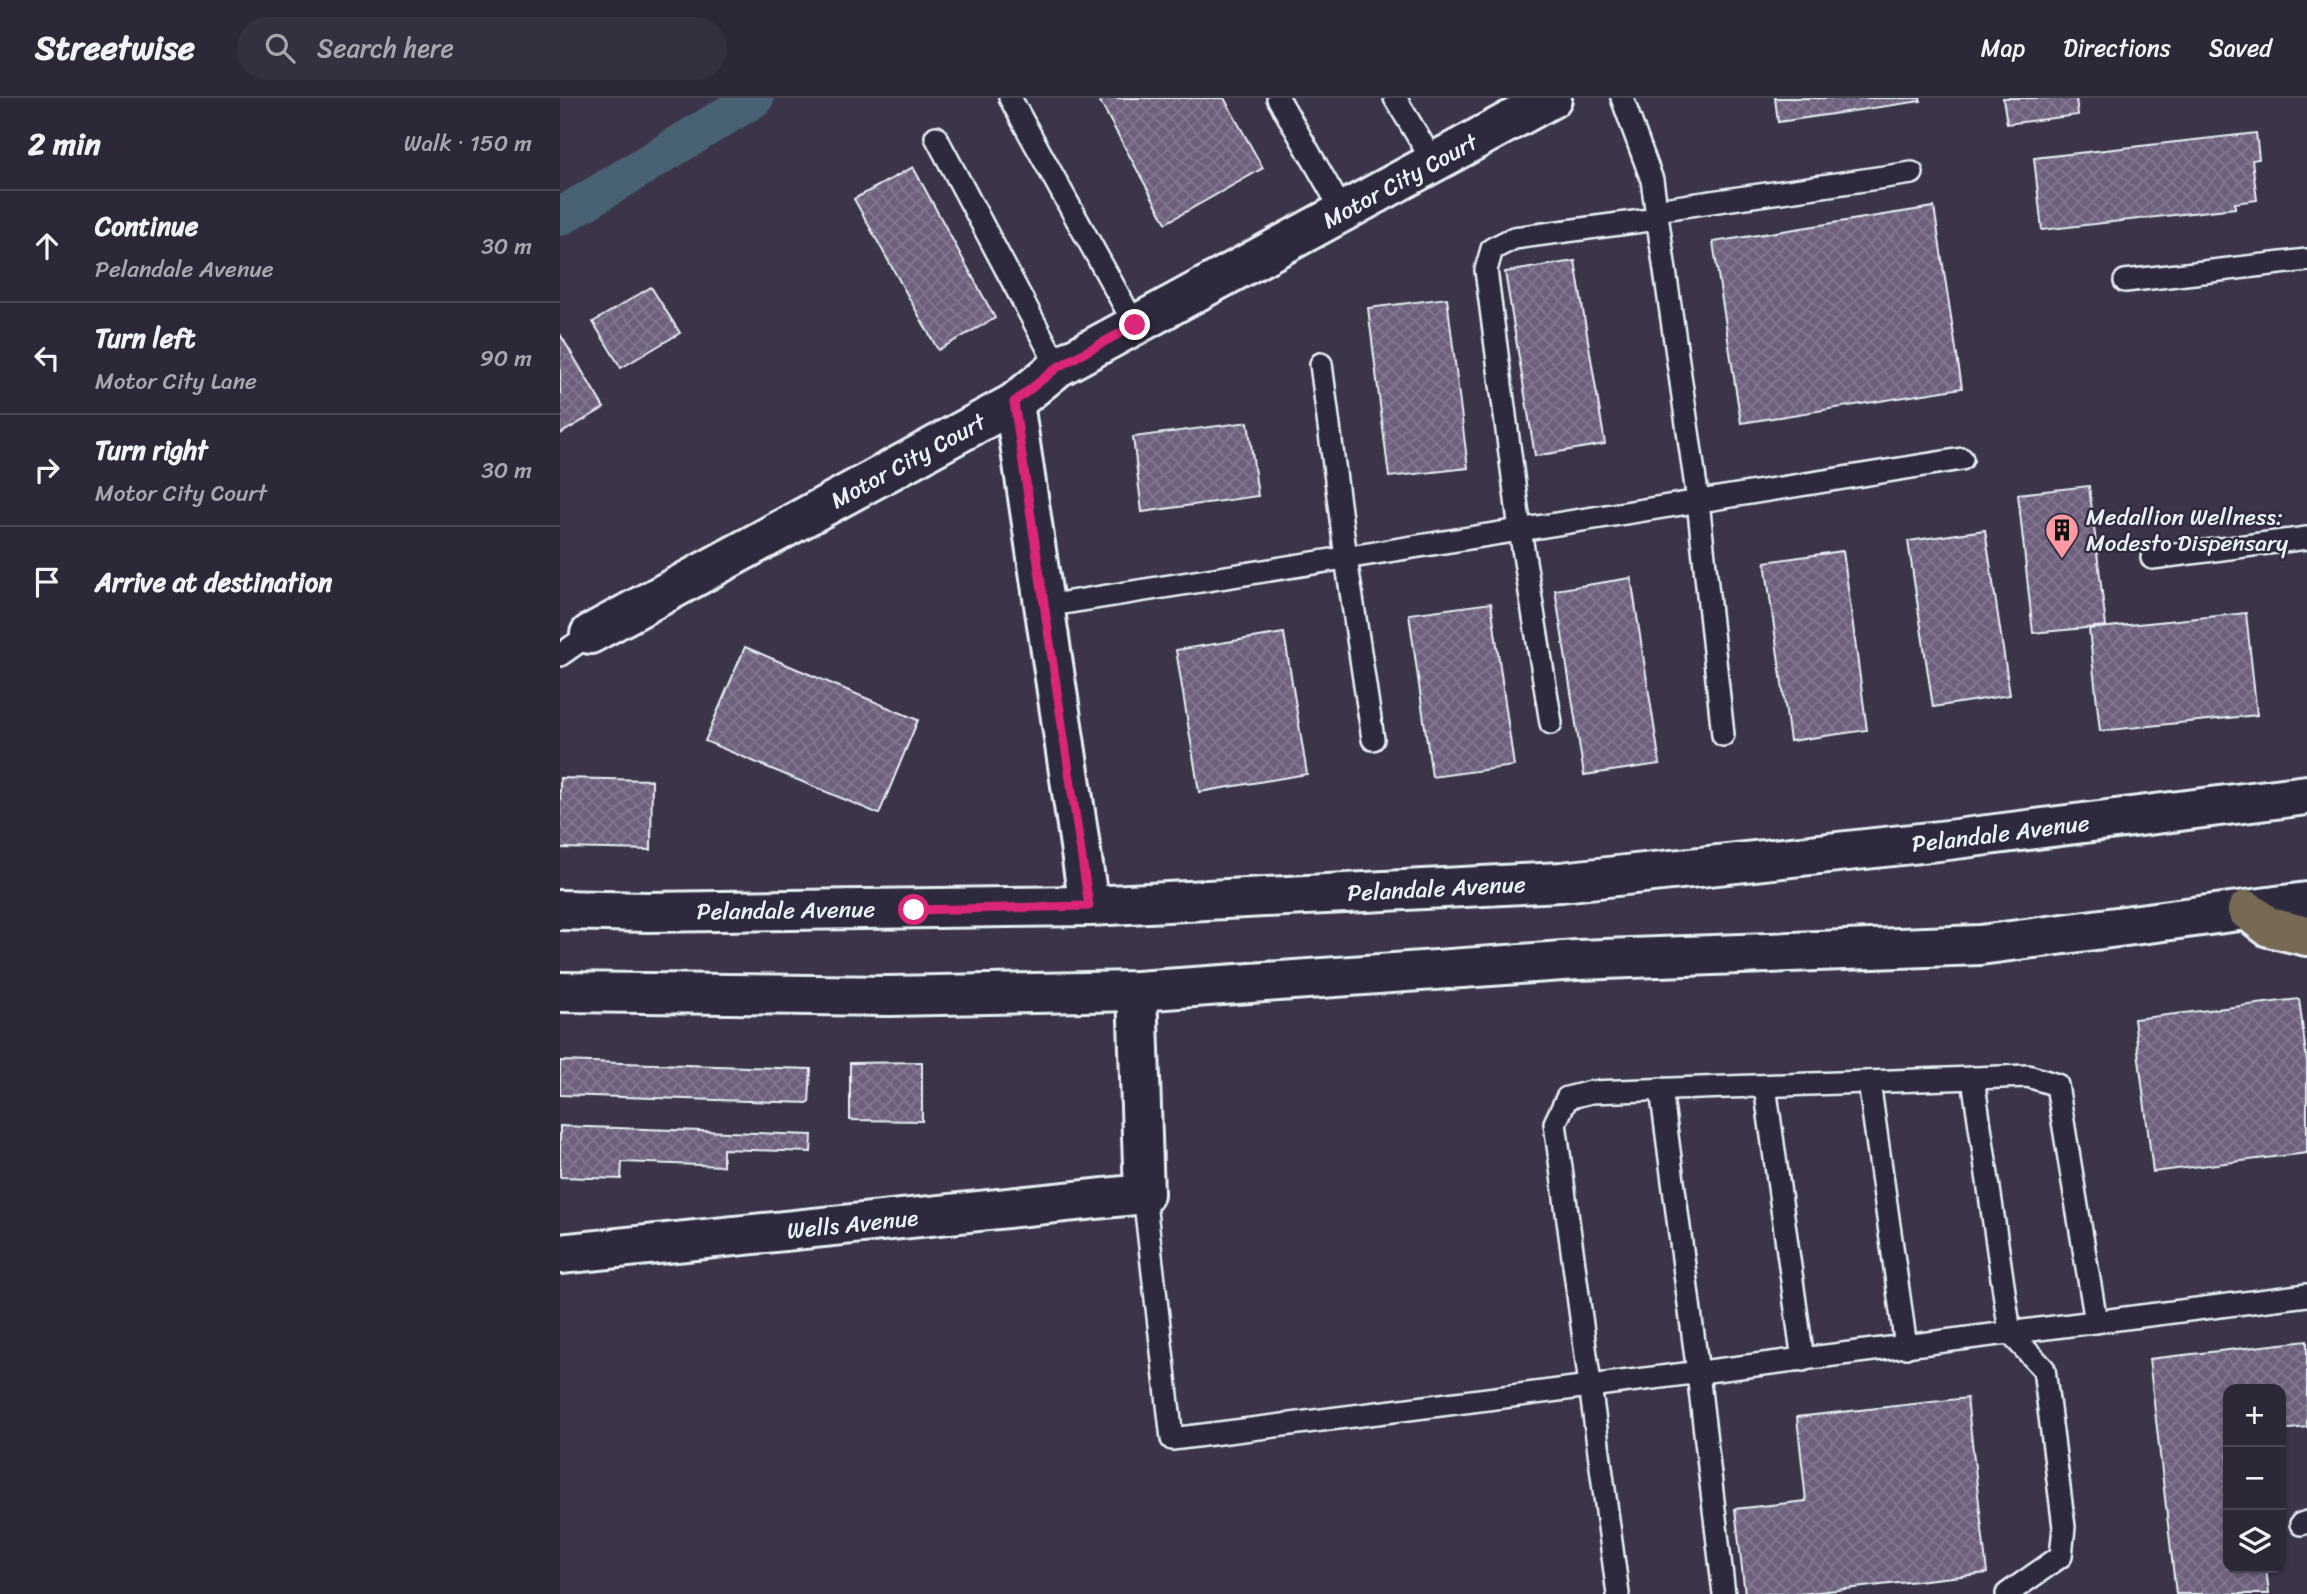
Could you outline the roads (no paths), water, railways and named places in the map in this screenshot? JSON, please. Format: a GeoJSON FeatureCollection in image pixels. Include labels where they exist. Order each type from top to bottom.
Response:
{"type":"FeatureCollection","features":[{"type":"Feature","properties":{"kind":"main road","name":"Motor City Court"},"geometry":{"type":"LineString","coordinates":[[575,645],[1014,402],[1058,367],[1552,98]]}},
{"type":"Feature","properties":{"kind":"main road"},"geometry":{"type":"LineString","coordinates":[[1014,402],[1089,906]]}},
{"type":"Feature","properties":{"kind":"main road","name":"Pelandale Avenue"},"geometry":{"type":"LineString","coordinates":[[560,909],[648,912],[1089,906],[1561,882],[1948,840],[2307,795]]}},
{"type":"Feature","properties":{"kind":"main road"},"geometry":{"type":"LineString","coordinates":[[560,992],[889,996],[1137,991],[1577,960],[1980,945],[2307,902]]}},
{"type":"Feature","properties":{"kind":"main road"},"geometry":{"type":"LineString","coordinates":[[2247,909],[2269,927],[2307,936]]}},
{"type":"Feature","properties":{"kind":"main road"},"geometry":{"type":"LineString","coordinates":[[1137,991],[1144,1194]]}},
{"type":"Feature","properties":{"kind":"main road","name":"Wells Avenue"},"geometry":{"type":"LineString","coordinates":[[560,1254],[1144,1194]]}},
{"type":"Feature","properties":{"kind":"lane"},"geometry":{"type":"LineString","coordinates":[[1010,98],[1135,325]]}},
{"type":"Feature","properties":{"kind":"lane"},"geometry":{"type":"LineString","coordinates":[[1278,98],[1343,212]]}},
{"type":"Feature","properties":{"kind":"lane"},"geometry":{"type":"LineString","coordinates":[[1395,98],[1434,163]]}},
{"type":"Feature","properties":{"kind":"lane"},"geometry":{"type":"LineString","coordinates":[[1622,98],[1652,180],[1698,501],[1723,735]]}},
{"type":"Feature","properties":{"kind":"lane"},"geometry":{"type":"LineString","coordinates":[[936,138],[1058,367]]}},
{"type":"Feature","properties":{"kind":"lane"},"geometry":{"type":"LineString","coordinates":[[1551,723],[1520,530],[1486,270],[1492,249],[1514,238],[1912,173]]}},
{"type":"Feature","properties":{"kind":"lane"},"geometry":{"type":"LineString","coordinates":[[2125,281],[2307,260]]}},
{"type":"Feature","properties":{"kind":"lane"},"geometry":{"type":"LineString","coordinates":[[1321,364],[1373,739]]}},
{"type":"Feature","properties":{"kind":"lane"},"geometry":{"type":"LineString","coordinates":[[1045,606],[1962,459]]}},
{"type":"Feature","properties":{"kind":"lane"},"geometry":{"type":"LineString","coordinates":[[2152,558],[2307,538]]}},
{"type":"Feature","properties":{"kind":"lane"},"geometry":{"type":"LineString","coordinates":[[1618,1594],[1555,1122],[1567,1098],[1591,1092],[2028,1076],[2057,1085],[2096,1322]]}},
{"type":"Feature","properties":{"kind":"lane"},"geometry":{"type":"LineString","coordinates":[[1973,1078],[2010,1333],[2044,1369],[2064,1527],[2061,1556],[2007,1594]]}},
{"type":"Feature","properties":{"kind":"lane"},"geometry":{"type":"LineString","coordinates":[[1869,1082],[1906,1347]]}},
{"type":"Feature","properties":{"kind":"lane"},"geometry":{"type":"LineString","coordinates":[[1765,1086],[1803,1360]]}},
{"type":"Feature","properties":{"kind":"lane"},"geometry":{"type":"LineString","coordinates":[[1661,1089],[1724,1594]]}},
{"type":"Feature","properties":{"kind":"lane"},"geometry":{"type":"LineString","coordinates":[[1144,1194],[1172,1439],[2307,1295]]}},
{"type":"Feature","properties":{"kind":"waterway"},"geometry":{"type":"LineString","coordinates":[[560,217],[755,98]]}},
{"type":"Feature","properties":{"kind":"place","name":"Medallion Wellness: Modesto Dispensary"},"geometry":{"type":"Point","coordinates":[2062,560]}}]}
